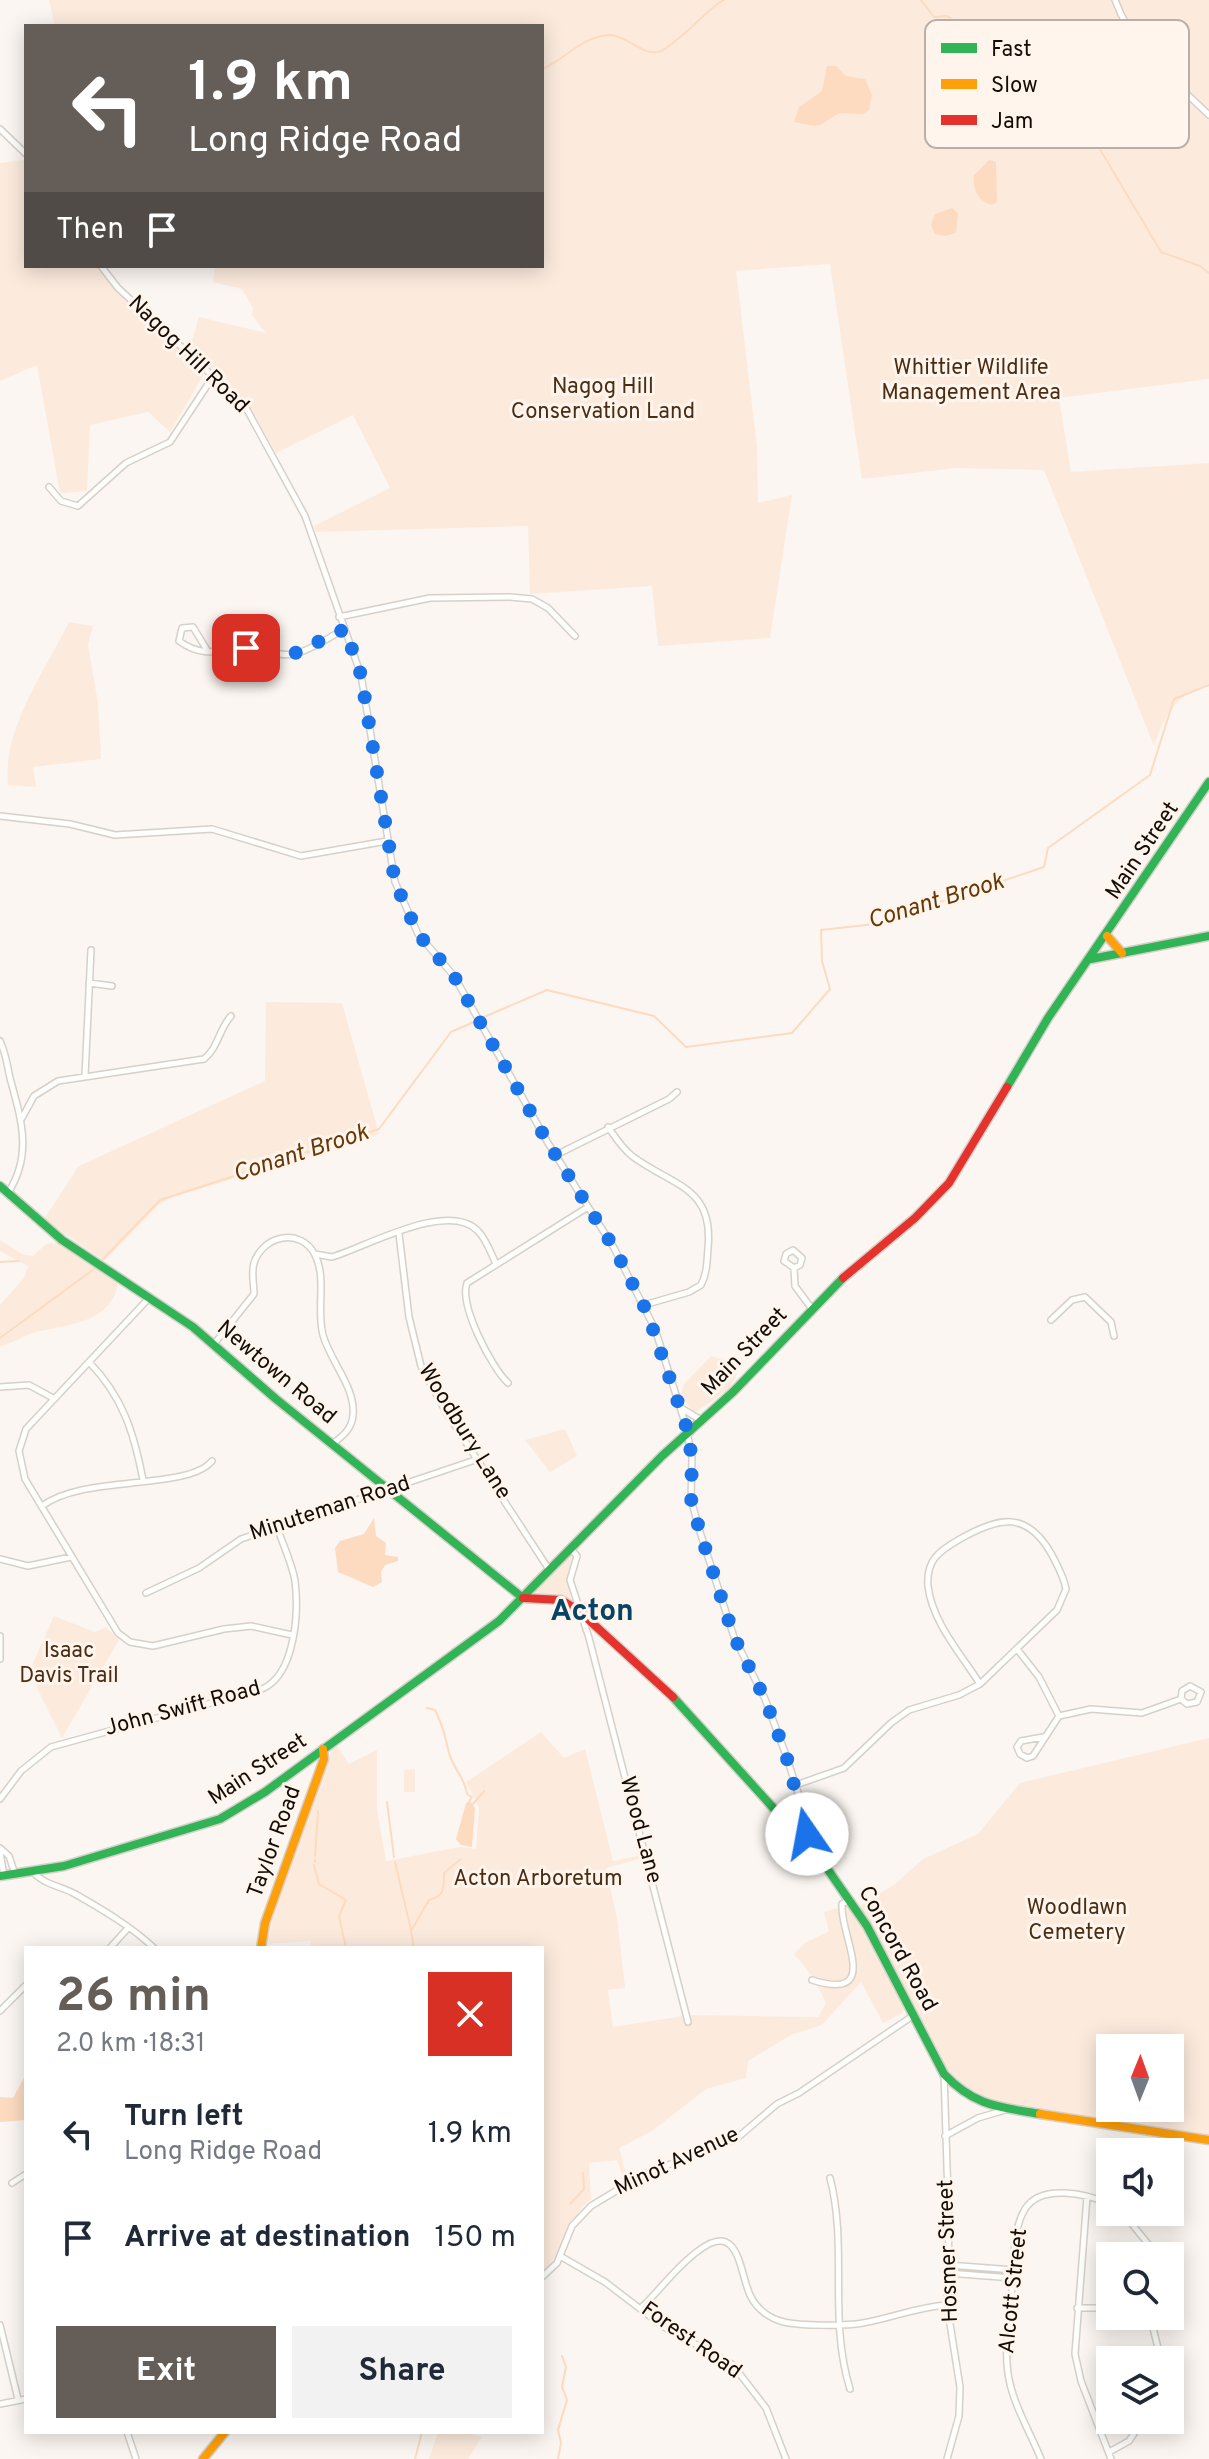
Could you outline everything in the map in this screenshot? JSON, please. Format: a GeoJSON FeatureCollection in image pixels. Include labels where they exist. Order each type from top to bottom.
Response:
{"type":"FeatureCollection","features":[{"type":"Feature","properties":{"kind":"street"},"geometry":{"type":"LineString","coordinates":[[1115,0],[1123,20]]}},
{"type":"Feature","properties":{"kind":"street"},"geometry":{"type":"LineString","coordinates":[[1189,96],[1209,115]]}},
{"type":"Feature","properties":{"kind":"street"},"geometry":{"type":"LineString","coordinates":[[0,129],[24,152]]}},
{"type":"Feature","properties":{"kind":"street","name":"Nagog Hill Road"},"geometry":{"type":"LineString","coordinates":[[103,268],[118,288],[245,406],[305,516],[361,675],[382,788],[395,882],[418,934],[454,976],[644,1305],[680,1407],[692,1458],[691,1499],[700,1532],[734,1637],[765,1699],[796,1785],[807,1827],[808,1845]]}},
{"type":"Feature","properties":{"kind":"street"},"geometry":{"type":"LineString","coordinates":[[49,487],[61,501],[78,506],[126,463],[170,442],[214,375]]}},
{"type":"Feature","properties":{"kind":"street"},"geometry":{"type":"LineString","coordinates":[[339,617],[430,598],[521,598],[532,599],[548,608],[575,636]]}},
{"type":"Feature","properties":{"kind":"street"},"geometry":{"type":"LineString","coordinates":[[207,650],[193,627],[182,628],[179,641],[192,648],[217,653],[252,648],[293,654],[345,629]]}},
{"type":"Feature","properties":{"kind":"street","name":"Main Street"},"geometry":{"type":"LineString","coordinates":[[2,1876],[99,1857],[220,1819],[265,1792],[499,1621],[685,1435],[733,1392],[812,1309],[933,1201],[958,1171],[1015,1070],[1209,782]]}},
{"type":"Feature","properties":{"kind":"street"},"geometry":{"type":"LineString","coordinates":[[0,816],[70,824],[115,835],[212,829],[301,856],[387,841]]}},
{"type":"Feature","properties":{"kind":"street"},"geometry":{"type":"LineString","coordinates":[[1107,936],[1122,953]]}},
{"type":"Feature","properties":{"kind":"street"},"geometry":{"type":"LineString","coordinates":[[1091,959],[1209,936]]}},
{"type":"Feature","properties":{"kind":"street"},"geometry":{"type":"LineString","coordinates":[[85,1076],[91,950]]}},
{"type":"Feature","properties":{"kind":"street"},"geometry":{"type":"LineString","coordinates":[[89,983],[112,986]]}},
{"type":"Feature","properties":{"kind":"street"},"geometry":{"type":"LineString","coordinates":[[22,1118],[26,1104],[51,1083],[203,1059],[212,1052],[221,1028],[231,1016]]}},
{"type":"Feature","properties":{"kind":"street"},"geometry":{"type":"LineString","coordinates":[[0,1041],[22,1118],[23,1163],[8,1193]]}},
{"type":"Feature","properties":{"kind":"street"},"geometry":{"type":"LineString","coordinates":[[556,1155],[669,1099],[677,1092]]}},
{"type":"Feature","properties":{"kind":"street"},"geometry":{"type":"LineString","coordinates":[[608,1127],[633,1157],[669,1176],[696,1197],[708,1221],[707,1264],[701,1285],[693,1291],[644,1305]]}},
{"type":"Feature","properties":{"kind":"street","name":"Newtown Road"},"geometry":{"type":"LineString","coordinates":[[0,1186],[62,1240],[150,1297],[214,1344],[523,1598]]}},
{"type":"Feature","properties":{"kind":"street"},"geometry":{"type":"LineString","coordinates":[[508,1383],[495,1369],[464,1299],[467,1283],[588,1207]]}},
{"type":"Feature","properties":{"kind":"street"},"geometry":{"type":"LineString","coordinates":[[214,1344],[251,1299],[254,1263],[274,1239],[295,1238],[314,1254],[332,1257],[444,1218],[465,1222],[480,1232],[496,1264]]}},
{"type":"Feature","properties":{"kind":"street","name":"Woodbury Lane"},"geometry":{"type":"LineString","coordinates":[[399,1234],[414,1348],[435,1393],[551,1572]]}},
{"type":"Feature","properties":{"kind":"street"},"geometry":{"type":"LineString","coordinates":[[314,1254],[319,1270],[321,1330],[353,1410],[351,1426],[332,1444]]}},
{"type":"Feature","properties":{"kind":"street"},"geometry":{"type":"LineString","coordinates":[[794,1268],[795,1286],[812,1309]]}},
{"type":"Feature","properties":{"kind":"street"},"geometry":{"type":"LineString","coordinates":[[150,1297],[26,1429],[19,1451],[25,1479],[113,1629],[139,1645],[161,1646],[224,1629],[251,1626],[292,1635]]}},
{"type":"Feature","properties":{"kind":"street"},"geometry":{"type":"LineString","coordinates":[[1051,1320],[1072,1300],[1085,1297],[1111,1322],[1114,1336]]}},
{"type":"Feature","properties":{"kind":"street"},"geometry":{"type":"LineString","coordinates":[[89,1362],[105,1378],[123,1406],[134,1435],[143,1480]]}},
{"type":"Feature","properties":{"kind":"street"},"geometry":{"type":"LineString","coordinates":[[0,1387],[29,1385],[53,1398]]}},
{"type":"Feature","properties":{"kind":"street"},"geometry":{"type":"LineString","coordinates":[[680,1407],[701,1420]]}},
{"type":"Feature","properties":{"kind":"street","name":"Minuteman Road"},"geometry":{"type":"LineString","coordinates":[[146,1593],[199,1568],[233,1543],[478,1459]]}},
{"type":"Feature","properties":{"kind":"street"},"geometry":{"type":"LineString","coordinates":[[42,1506],[71,1491],[197,1473],[212,1461]]}},
{"type":"Feature","properties":{"kind":"street"},"geometry":{"type":"LineString","coordinates":[[796,1785],[844,1768],[909,1710],[959,1695],[980,1684],[1063,1604],[1064,1579],[1037,1533],[1023,1524],[994,1522],[942,1548],[928,1570],[930,1595],[937,1615],[980,1684]]}},
{"type":"Feature","properties":{"kind":"street","name":"John Swift Road"},"geometry":{"type":"LineString","coordinates":[[0,1799],[21,1771],[51,1747],[271,1685],[281,1675],[297,1601],[294,1578],[277,1527]]}},
{"type":"Feature","properties":{"kind":"street"},"geometry":{"type":"LineString","coordinates":[[572,1550],[577,1556],[570,1580],[579,1611]]}},
{"type":"Feature","properties":{"kind":"street"},"geometry":{"type":"LineString","coordinates":[[0,1559],[28,1566],[71,1557]]}},
{"type":"Feature","properties":{"kind":"street","name":"Concord Road"},"geometry":{"type":"LineString","coordinates":[[523,1598],[552,1599],[579,1611],[694,1716],[808,1845],[850,1899],[944,2074],[966,2096],[1010,2109],[1209,2140]]}},
{"type":"Feature","properties":{"kind":"street","name":"Wood Lane"},"geometry":{"type":"LineString","coordinates":[[579,1611],[589,1638],[688,2022]]}},
{"type":"Feature","properties":{"kind":"street"},"geometry":{"type":"LineString","coordinates":[[589,1638],[601,1630]]}},
{"type":"Feature","properties":{"kind":"street"},"geometry":{"type":"LineString","coordinates":[[0,1636],[0,1659]]}},
{"type":"Feature","properties":{"kind":"street"},"geometry":{"type":"LineString","coordinates":[[1017,1649],[1039,1677],[1059,1716]]}},
{"type":"Feature","properties":{"kind":"street"},"geometry":{"type":"LineString","coordinates":[[1043,1737],[1022,1740],[1019,1752],[1024,1757],[1032,1756],[1059,1716],[1091,1709],[1142,1713],[1181,1699]]}},
{"type":"Feature","properties":{"kind":"street","name":"Taylor Road"},"geometry":{"type":"LineString","coordinates":[[261,1946],[265,1923],[324,1759],[323,1749]]}},
{"type":"Feature","properties":{"kind":"street"},"geometry":{"type":"LineString","coordinates":[[0,1851],[9,1856],[15,1874]]}},
{"type":"Feature","properties":{"kind":"street"},"geometry":{"type":"LineString","coordinates":[[0,1851],[2,1876]]}},
{"type":"Feature","properties":{"kind":"street"},"geometry":{"type":"LineString","coordinates":[[33,1872],[40,1880],[76,1895],[151,1946]]}},
{"type":"Feature","properties":{"kind":"street"},"geometry":{"type":"LineString","coordinates":[[812,1980],[836,1985],[847,1981],[853,1973],[854,1962],[841,1913],[842,1904],[850,1899]]}},
{"type":"Feature","properties":{"kind":"street"},"geometry":{"type":"LineString","coordinates":[[112,1946],[128,1928]]}},
{"type":"Feature","properties":{"kind":"street"},"geometry":{"type":"LineString","coordinates":[[0,2011],[24,1987]]}},
{"type":"Feature","properties":{"kind":"street","name":"Minot Avenue"},"geometry":{"type":"LineString","coordinates":[[544,2275],[560,2256],[572,2226],[600,2199],[644,2174],[736,2139],[777,2104],[799,2093],[914,2015]]}},
{"type":"Feature","properties":{"kind":"street","name":"Hosmer Street"},"geometry":{"type":"LineString","coordinates":[[944,2074],[947,2305],[960,2387],[959,2416],[947,2459]]}},
{"type":"Feature","properties":{"kind":"street"},"geometry":{"type":"LineString","coordinates":[[944,2136],[978,2118],[1010,2109]]}},
{"type":"Feature","properties":{"kind":"street"},"geometry":{"type":"LineString","coordinates":[[12,2183],[24,2175]]}},
{"type":"Feature","properties":{"kind":"street"},"geometry":{"type":"LineString","coordinates":[[830,2178],[836,2217],[837,2324],[841,2357],[850,2389]]}},
{"type":"Feature","properties":{"kind":"street","name":"Alcott Street"},"geometry":{"type":"LineString","coordinates":[[1041,2459],[1008,2376],[1006,2347],[1014,2270],[1025,2208],[1037,2198],[1053,2194],[1096,2200]]}},
{"type":"Feature","properties":{"kind":"street"},"geometry":{"type":"LineString","coordinates":[[1087,2197],[1077,2308],[1077,2369],[1110,2456],[1134,2434]]}},
{"type":"Feature","properties":{"kind":"street"},"geometry":{"type":"LineString","coordinates":[[1133,2226],[1147,2242]]}},
{"type":"Feature","properties":{"kind":"street"},"geometry":{"type":"LineString","coordinates":[[642,2307],[700,2249],[717,2242],[725,2242],[738,2253],[751,2297],[770,2317],[785,2323],[860,2324],[917,2308],[947,2305]]}},
{"type":"Feature","properties":{"kind":"street","name":"Forest Road"},"geometry":{"type":"LineString","coordinates":[[560,2256],[642,2307],[664,2327],[732,2364],[766,2408],[786,2459]]}},
{"type":"Feature","properties":{"kind":"street"},"geometry":{"type":"LineString","coordinates":[[948,2265],[1014,2270]]}},
{"type":"Feature","properties":{"kind":"street"},"geometry":{"type":"LineString","coordinates":[[948,2273],[1013,2278]]}},
{"type":"Feature","properties":{"kind":"street"},"geometry":{"type":"LineString","coordinates":[[1077,2308],[1096,2308]]}},
{"type":"Feature","properties":{"kind":"street"},"geometry":{"type":"LineString","coordinates":[[0,2325],[18,2399]]}},
{"type":"Feature","properties":{"kind":"street"},"geometry":{"type":"LineString","coordinates":[[0,2404],[24,2399]]}},
{"type":"Feature","properties":{"kind":"street"},"geometry":{"type":"LineString","coordinates":[[128,2434],[136,2459]]}},
{"type":"Feature","properties":{"kind":"street"},"geometry":{"type":"LineString","coordinates":[[203,2459],[223,2434]]}},
{"type":"Feature","properties":{"kind":"green space"},"geometry":{"type":"Polygon","coordinates":[[[49,0],[1209,0],[1209,379],[1059,398],[1071,472],[1209,463],[1209,685],[1189,693],[1173,707],[1154,746],[1044,470],[956,468],[862,479],[830,264],[736,271],[757,446],[758,503],[792,495],[770,638],[658,646],[652,586],[530,594],[528,526],[316,532],[314,526],[390,488],[353,415],[276,453],[248,403],[190,348],[199,317],[266,333],[252,315],[253,308],[242,289],[213,282],[215,268],[544,268],[544,24],[55,24],[49,0]]]}},
{"type":"Feature","properties":{"kind":"green space"},"geometry":{"type":"Polygon","coordinates":[[[24,160],[24,268],[98,268],[122,298],[204,374],[170,432],[148,412],[90,425],[87,491],[60,493],[37,365],[0,381],[0,163],[24,160]]]}},
{"type":"Feature","properties":{"kind":"green space"},"geometry":{"type":"Polygon","coordinates":[[[69,622],[93,626],[88,645],[98,703],[101,759],[33,767],[36,787],[8,785],[8,764],[18,722],[69,622]]]}},
{"type":"Feature","properties":{"kind":"green space"},"geometry":{"type":"Polygon","coordinates":[[[266,1002],[342,1003],[379,1134],[171,1198],[159,1205],[104,1261],[44,1219],[79,1166],[265,1081],[266,1002]]]}},
{"type":"Feature","properties":{"kind":"green space"},"geometry":{"type":"Polygon","coordinates":[[[0,1240],[24,1255],[33,1256],[46,1244],[57,1243],[118,1284],[114,1297],[106,1307],[86,1320],[31,1333],[0,1346],[0,1305],[24,1278],[28,1266],[0,1251],[0,1240]]]}},
{"type":"Feature","properties":{"kind":"green space"},"geometry":{"type":"Polygon","coordinates":[[[711,1356],[727,1361],[737,1374],[729,1389],[694,1413],[680,1395],[684,1384],[711,1356]]]}},
{"type":"Feature","properties":{"kind":"green space"},"geometry":{"type":"Polygon","coordinates":[[[565,1429],[577,1456],[550,1472],[525,1440],[565,1429]]]}},
{"type":"Feature","properties":{"kind":"green space"},"geometry":{"type":"Polygon","coordinates":[[[570,1554],[574,1557],[568,1577],[571,1600],[527,1597],[570,1554]]]}},
{"type":"Feature","properties":{"kind":"green space","name":"Isaac Davis Trail"},"geometry":{"type":"Polygon","coordinates":[[[54,1616],[95,1632],[106,1627],[119,1640],[62,1738],[29,1672],[54,1616]]]}},
{"type":"Feature","properties":{"kind":"green space","name":"Acton Arboretum"},"geometry":{"type":"Polygon","coordinates":[[[541,1732],[564,1758],[585,1749],[613,1861],[642,1855],[643,1858],[606,1868],[617,1918],[625,1988],[608,1990],[613,2027],[690,2015],[818,2017],[826,2003],[813,1977],[794,1954],[805,1943],[829,1931],[824,1912],[847,1905],[867,1934],[905,2008],[901,2014],[883,2023],[861,1982],[822,2025],[791,2035],[748,2061],[746,2078],[706,2089],[652,2131],[619,2148],[627,2178],[624,2180],[617,2160],[589,2163],[591,2199],[582,2207],[557,2254],[544,2269],[544,1946],[310,1946],[311,1941],[265,1944],[268,1925],[332,1748],[337,1746],[349,1764],[377,1750],[377,1810],[386,1861],[460,1847],[476,1849],[479,1808],[466,1782],[541,1732]]]}},
{"type":"Feature","properties":{"kind":"green space","name":"Woodlawn Cemetery"},"geometry":{"type":"Polygon","coordinates":[[[1209,1738],[1209,2136],[1118,2122],[1184,2122],[1184,2034],[1096,2034],[1096,2119],[1000,2104],[969,2093],[948,2072],[860,1906],[895,1884],[923,1859],[978,1834],[1020,1783],[1209,1738]]]}},
{"type":"Feature","properties":{"kind":"green space"},"geometry":{"type":"Polygon","coordinates":[[[415,1769],[415,1792],[404,1792],[404,1770],[415,1769]]]}},
{"type":"Feature","properties":{"kind":"green space"},"geometry":{"type":"Polygon","coordinates":[[[437,2434],[482,2437],[468,2459],[429,2459],[437,2434]]]}},
{"type":"Feature","properties":{"kind":"shaded area"},"geometry":{"type":"Polygon","coordinates":[[[827,66],[836,66],[846,76],[865,79],[872,95],[869,110],[863,114],[840,113],[817,126],[794,122],[799,107],[822,91],[827,66]]]}},
{"type":"Feature","properties":{"kind":"shaded area"},"geometry":{"type":"Polygon","coordinates":[[[989,160],[996,162],[997,202],[992,205],[980,197],[974,180],[974,175],[989,160]]]}},
{"type":"Feature","properties":{"kind":"shaded area"},"geometry":{"type":"Polygon","coordinates":[[[952,208],[958,213],[956,233],[946,236],[935,234],[931,225],[935,214],[952,208]]]}},
{"type":"Feature","properties":{"kind":"shaded area"},"geometry":{"type":"Polygon","coordinates":[[[374,1518],[376,1536],[386,1543],[385,1555],[398,1557],[398,1561],[385,1565],[381,1572],[382,1582],[373,1587],[338,1572],[335,1548],[340,1541],[364,1534],[374,1518]]]}},
{"type":"Feature","properties":{"kind":"shaded area"},"geometry":{"type":"Polygon","coordinates":[[[470,1801],[475,1808],[472,1847],[461,1845],[456,1839],[466,1803],[470,1801]]]}},
{"type":"Feature","properties":{"kind":"shaded area"},"geometry":{"type":"Polygon","coordinates":[[[24,2078],[24,2120],[0,2122],[0,2097],[13,2098],[24,2078]]]}},
{"type":"Feature","properties":{"kind":"waterway"},"geometry":{"type":"LineString","coordinates":[[544,68],[581,44],[610,35],[648,51],[661,51],[724,0]]}},
{"type":"Feature","properties":{"kind":"waterway"},"geometry":{"type":"LineString","coordinates":[[921,0],[934,17],[947,16],[954,20]]}},
{"type":"Feature","properties":{"kind":"waterway"},"geometry":{"type":"LineString","coordinates":[[1099,148],[1161,252],[1200,266],[1209,273]]}},
{"type":"Feature","properties":{"kind":"waterway","name":"Conant Brook"},"geometry":{"type":"LineString","coordinates":[[484,1017],[547,990],[654,1016],[686,1047],[792,1033],[830,989],[822,961],[821,930],[875,924],[1044,867],[1048,848],[1150,775],[1174,699],[1209,685]]}},
{"type":"Feature","properties":{"kind":"waterway","name":"Conant Brook"},"geometry":{"type":"LineString","coordinates":[[103,1259],[160,1200],[379,1129],[451,1032],[476,1021]]}},
{"type":"Feature","properties":{"kind":"waterway"},"geometry":{"type":"LineString","coordinates":[[0,1262],[19,1261]]}},
{"type":"Feature","properties":{"kind":"waterway","name":"Conant Brook"},"geometry":{"type":"LineString","coordinates":[[0,1338],[94,1269]]}},
{"type":"Feature","properties":{"kind":"waterway"},"geometry":{"type":"LineString","coordinates":[[427,1708],[435,1710],[438,1716],[451,1758],[467,1794],[472,1797],[469,1802]]}},
{"type":"Feature","properties":{"kind":"waterway"},"geometry":{"type":"LineString","coordinates":[[473,1804],[484,1791]]}},
{"type":"Feature","properties":{"kind":"waterway"},"geometry":{"type":"LineString","coordinates":[[387,1802],[394,1857]]}},
{"type":"Feature","properties":{"kind":"waterway"},"geometry":{"type":"LineString","coordinates":[[315,1856],[318,1811]]}},
{"type":"Feature","properties":{"kind":"waterway"},"geometry":{"type":"LineString","coordinates":[[414,1946],[411,1931],[429,1900],[441,1894],[444,1873],[461,1859]]}},
{"type":"Feature","properties":{"kind":"waterway"},"geometry":{"type":"LineString","coordinates":[[395,1862],[411,1930]]}},
{"type":"Feature","properties":{"kind":"waterway"},"geometry":{"type":"LineString","coordinates":[[314,1865],[319,1884],[346,1900],[339,1916],[346,1946]]}},
{"type":"Feature","properties":{"kind":"waterway"},"geometry":{"type":"LineString","coordinates":[[570,2204],[584,2189],[583,2173]]}},
{"type":"Feature","properties":{"kind":"waterway"},"geometry":{"type":"LineString","coordinates":[[558,2459],[561,2443],[558,2430],[567,2400],[562,2387],[566,2367],[562,2356]]}},
{"type":"Feature","properties":{"kind":"waterway"},"geometry":{"type":"LineString","coordinates":[[415,2459],[421,2434]]}},
{"type":"Feature","properties":{"kind":"traffic: fast"},"geometry":{"type":"LineString","coordinates":[[1007,1087],[1048,1018],[1209,782]]}},
{"type":"Feature","properties":{"kind":"traffic: fast"},"geometry":{"type":"LineString","coordinates":[[1091,959],[1209,936]]}},
{"type":"Feature","properties":{"kind":"traffic: fast"},"geometry":{"type":"LineString","coordinates":[[0,1186],[62,1240],[193,1327],[276,1399],[523,1598]]}},
{"type":"Feature","properties":{"kind":"traffic: fast"},"geometry":{"type":"LineString","coordinates":[[0,1876],[64,1866],[220,1819],[265,1792],[499,1621],[662,1456],[733,1392],[843,1278]]}},
{"type":"Feature","properties":{"kind":"traffic: fast"},"geometry":{"type":"LineString","coordinates":[[673,1697],[824,1864],[867,1926],[944,2074],[977,2099],[1000,2107],[1040,2114]]}},
{"type":"Feature","properties":{"kind":"traffic: slow"},"geometry":{"type":"LineString","coordinates":[[1107,936],[1122,953]]}},
{"type":"Feature","properties":{"kind":"traffic: slow"},"geometry":{"type":"LineString","coordinates":[[261,1946],[265,1923],[324,1759],[323,1749]]}},
{"type":"Feature","properties":{"kind":"traffic: slow"},"geometry":{"type":"LineString","coordinates":[[1040,2114],[1209,2140]]}},
{"type":"Feature","properties":{"kind":"traffic: slow"},"geometry":{"type":"LineString","coordinates":[[203,2459],[223,2434]]}},
{"type":"Feature","properties":{"kind":"traffic: jam"},"geometry":{"type":"LineString","coordinates":[[843,1278],[915,1218],[949,1183],[1007,1087]]}},
{"type":"Feature","properties":{"kind":"traffic: jam"},"geometry":{"type":"LineString","coordinates":[[523,1598],[561,1600],[578,1610],[673,1697]]}},
{"type":"Feature","properties":{"kind":"district","name":"Acton"},"geometry":{"type":"Point","coordinates":[592,1612]}},
{"type":"Feature","properties":{"kind":"route"},"geometry":{"type":"LineString","coordinates":[[246,648],[293,654],[345,629],[361,675],[382,788],[395,882],[418,934],[443,960],[468,999],[548,1143],[614,1248],[655,1329],[686,1426],[685,1435],[692,1458],[691,1499],[700,1532],[734,1637],[765,1699],[786,1755],[803,1808],[807,1834]]}},
{"type":"Feature","properties":{"kind":"park label","name":"Whittier Wildlife Management Area"},"geometry":{"type":"Point","coordinates":[971,380]}},
{"type":"Feature","properties":{"kind":"park label","name":"Nagog Hill Conservation Land"},"geometry":{"type":"Point","coordinates":[603,400]}}]}
